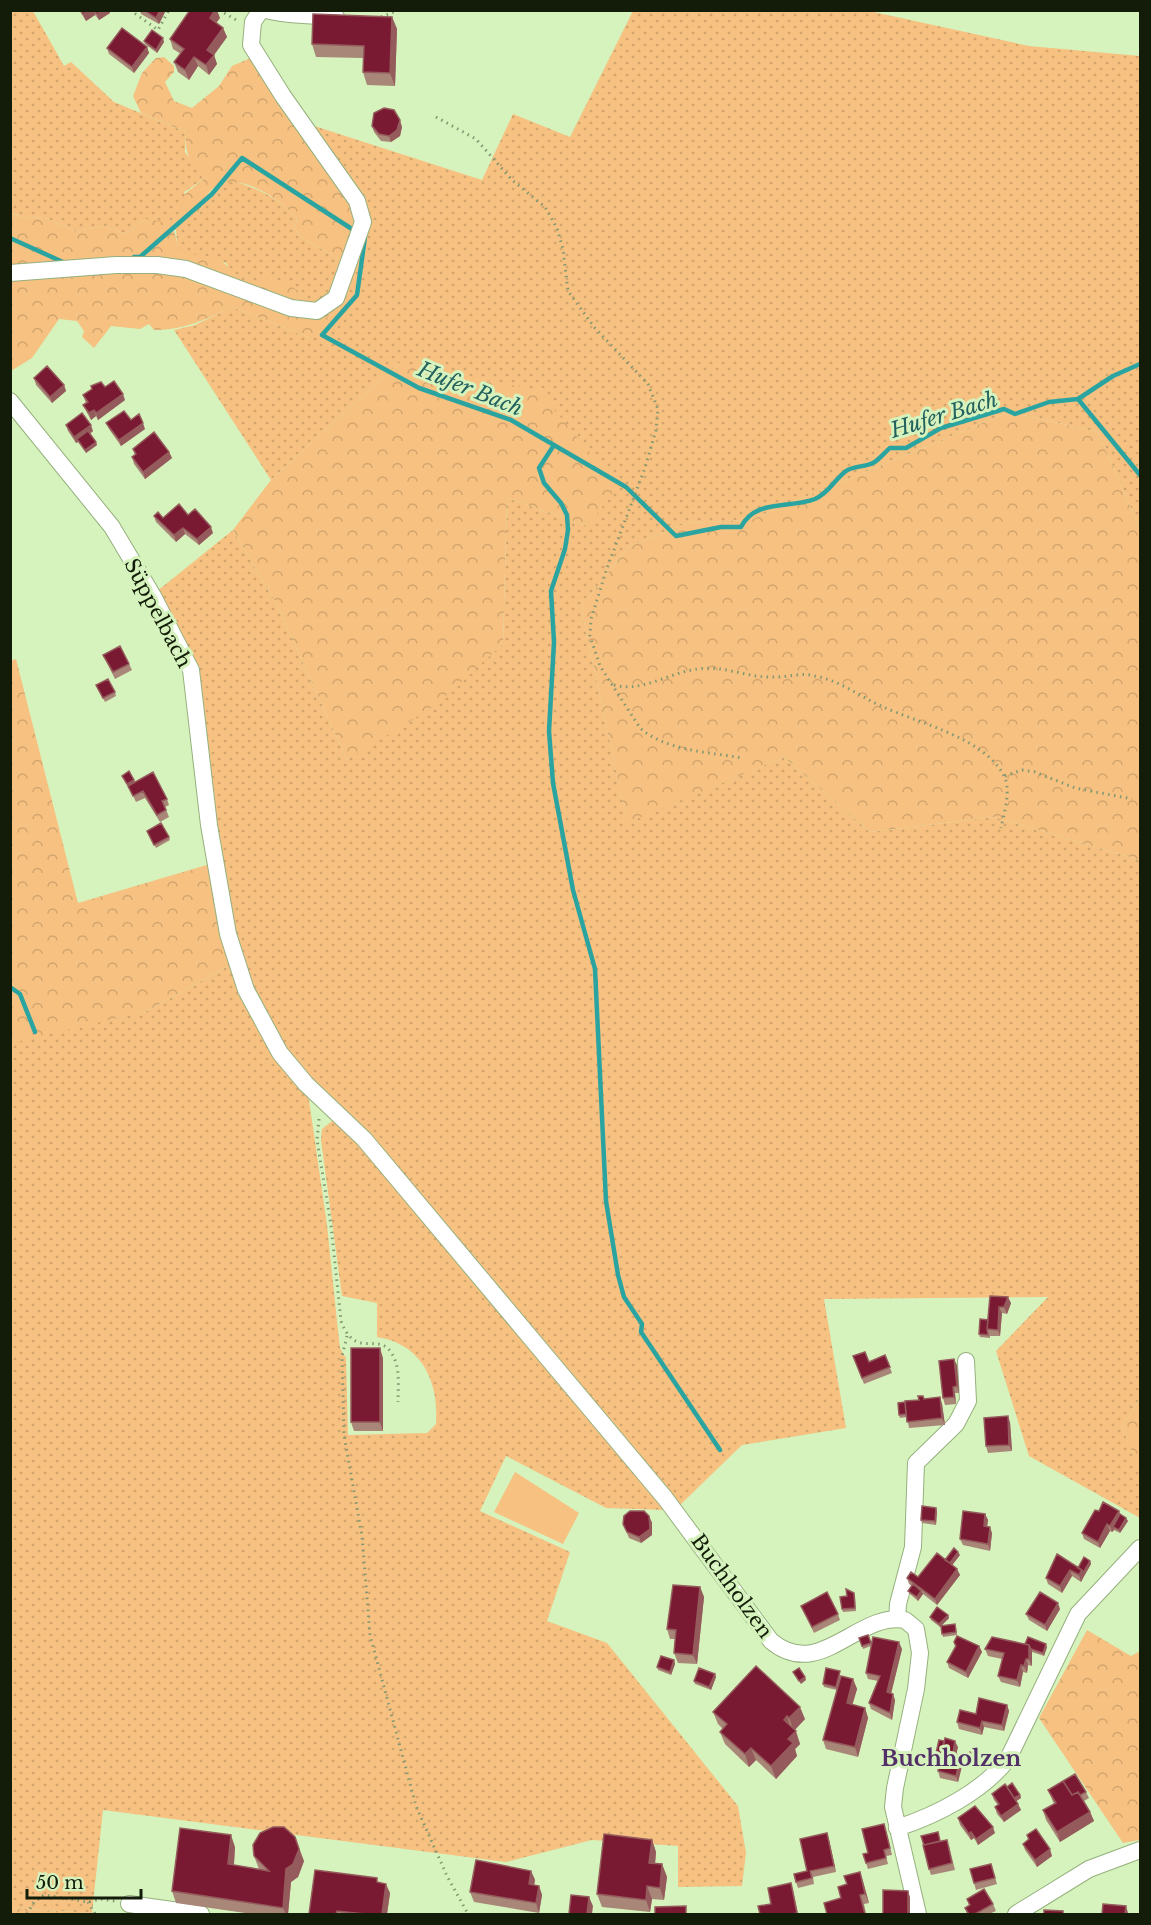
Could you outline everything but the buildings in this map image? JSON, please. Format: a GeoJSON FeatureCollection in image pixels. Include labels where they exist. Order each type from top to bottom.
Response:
{"type":"FeatureCollection","features":[{"type":"Feature","properties":{"kind":"street"},"geometry":{"type":"LineString","coordinates":[[10,273],[116,265],[158,265],[186,270],[291,308],[317,311],[336,298],[363,222],[357,201],[283,96],[251,45],[253,22],[261,10]]}},
{"type":"Feature","properties":{"kind":"street"},"geometry":{"type":"LineString","coordinates":[[266,10],[292,16],[354,19]]}},
{"type":"Feature","properties":{"kind":"street","name":"Süppelbach"},"geometry":{"type":"LineString","coordinates":[[10,401],[112,527],[153,597],[190,670],[220,897],[235,962],[261,1020],[289,1064],[327,1104]]}},
{"type":"Feature","properties":{"kind":"street","name":"Buchholzen"},"geometry":{"type":"LineString","coordinates":[[327,1104],[364,1139],[686,1524],[761,1630],[777,1646],[797,1654],[817,1652],[883,1622],[897,1619]]}},
{"type":"Feature","properties":{"kind":"street"},"geometry":{"type":"LineString","coordinates":[[918,1914],[893,1807],[916,1689],[920,1647],[919,1635],[913,1625],[897,1619],[898,1604],[913,1547],[916,1463],[956,1424],[968,1401],[966,1361]]}},
{"type":"Feature","properties":{"kind":"street"},"geometry":{"type":"LineString","coordinates":[[897,1828],[942,1810],[999,1771],[1008,1759],[1078,1614],[1129,1557],[1140,1548]]}},
{"type":"Feature","properties":{"kind":"street"},"geometry":{"type":"LineString","coordinates":[[1016,1914],[1089,1869],[1140,1850]]}},
{"type":"Feature","properties":{"kind":"street"},"geometry":{"type":"LineString","coordinates":[[129,1904],[201,1914]]}},
{"type":"Feature","properties":{"kind":"path"},"geometry":{"type":"LineString","coordinates":[[130,10],[158,30],[169,10]]}},
{"type":"Feature","properties":{"kind":"path"},"geometry":{"type":"LineString","coordinates":[[381,17],[399,10]]}},
{"type":"Feature","properties":{"kind":"path"},"geometry":{"type":"LineString","coordinates":[[436,117],[476,139],[512,180],[545,207],[557,228],[563,249],[568,291],[600,334],[648,384],[658,409],[658,420],[639,484],[591,618],[590,636],[600,666],[640,728],[649,736],[689,749],[742,758]]}},
{"type":"Feature","properties":{"kind":"path"},"geometry":{"type":"LineString","coordinates":[[612,685],[632,687],[698,669],[730,669],[768,678],[812,675],[852,688],[882,706],[961,738],[992,761],[1005,776],[1006,800],[1001,828]]}},
{"type":"Feature","properties":{"kind":"path"},"geometry":{"type":"LineString","coordinates":[[1005,776],[1022,770],[1035,772],[1075,788],[1132,799]]}},
{"type":"Feature","properties":{"kind":"path"},"geometry":{"type":"LineString","coordinates":[[327,1104],[319,1119],[317,1140],[331,1225],[341,1321],[347,1336],[358,1343],[386,1347],[391,1351],[398,1370],[398,1402]]}},
{"type":"Feature","properties":{"kind":"path"},"geometry":{"type":"LineString","coordinates":[[347,1336],[342,1356],[344,1435],[362,1536],[370,1635],[416,1806],[447,1876],[468,1914]]}},
{"type":"Feature","properties":{"kind":"path"},"geometry":{"type":"LineString","coordinates":[[27,1914],[34,1902],[44,1895],[88,1902],[100,1899],[129,1904]]}},
{"type":"Feature","properties":{"kind":"path"},"geometry":{"type":"LineString","coordinates":[[88,1902],[95,1914]]}},
{"type":"Feature","properties":{"kind":"green space"},"geometry":{"type":"Polygon","coordinates":[[[10,11],[33,11],[64,66],[71,62],[114,102],[186,132],[185,152],[204,179],[184,192],[198,215],[210,194],[230,181],[266,194],[297,218],[295,228],[299,236],[344,262],[337,288],[314,307],[247,286],[235,277],[226,263],[211,258],[178,253],[176,230],[146,219],[125,234],[105,226],[75,231],[43,217],[24,218],[11,213],[10,11]]]}},
{"type":"Feature","properties":{"kind":"green space"},"geometry":{"type":"Polygon","coordinates":[[[633,11],[869,11],[1029,46],[1140,56],[1140,529],[1098,432],[1009,412],[750,520],[687,523],[628,547],[581,607],[627,822],[784,757],[870,832],[994,817],[1140,860],[1140,1399],[1122,1426],[1137,1465],[1140,1463],[1140,1518],[1029,1456],[996,1351],[1048,1297],[824,1299],[846,1428],[742,1445],[679,1506],[294,1062],[261,1007],[233,931],[193,670],[156,592],[233,530],[275,601],[347,760],[503,644],[507,498],[588,526],[399,363],[271,480],[174,330],[195,325],[232,307],[310,338],[326,314],[357,247],[305,123],[482,180],[513,114],[570,137],[633,11]]]}},
{"type":"Feature","properties":{"kind":"green space"},"geometry":{"type":"Polygon","coordinates":[[[164,57],[174,66],[174,72],[165,82],[174,101],[192,108],[219,86],[232,66],[253,57],[366,224],[344,262],[299,236],[295,228],[297,218],[290,211],[259,189],[247,185],[236,182],[215,187],[207,196],[198,215],[191,218],[183,213],[184,196],[204,179],[189,158],[186,132],[141,113],[133,96],[142,73],[156,58],[164,57]]]}},
{"type":"Feature","properties":{"kind":"green space"},"geometry":{"type":"Polygon","coordinates":[[[10,213],[24,218],[43,217],[75,231],[105,226],[125,234],[146,219],[163,222],[172,227],[179,253],[222,261],[247,285],[265,278],[284,283],[315,304],[335,329],[310,338],[232,307],[203,320],[165,330],[154,330],[149,324],[140,329],[111,326],[94,348],[82,337],[84,331],[77,321],[59,319],[32,358],[11,371],[10,213]]]}},
{"type":"Feature","properties":{"kind":"green space"},"geometry":{"type":"Polygon","coordinates":[[[399,363],[538,390],[618,486],[588,526],[507,498],[503,644],[436,705],[347,760],[275,601],[233,530],[271,480],[399,363]]]}},
{"type":"Feature","properties":{"kind":"green space"},"geometry":{"type":"Polygon","coordinates":[[[1009,412],[1098,432],[1140,529],[1140,860],[994,817],[870,832],[784,757],[627,823],[581,607],[628,547],[687,523],[750,520],[1009,412]]]}},
{"type":"Feature","properties":{"kind":"green space"},"geometry":{"type":"Polygon","coordinates":[[[16,659],[78,903],[210,864],[230,965],[147,1011],[12,1043],[10,661],[16,659]]]}},
{"type":"Feature","properties":{"kind":"green space"},"geometry":{"type":"Polygon","coordinates":[[[230,965],[309,1100],[327,1225],[340,1348],[346,1358],[348,1435],[427,1433],[436,1424],[436,1408],[431,1379],[416,1356],[393,1341],[377,1337],[377,1303],[342,1296],[321,1140],[322,1129],[332,1121],[350,1135],[667,1510],[606,1508],[506,1456],[480,1511],[570,1552],[547,1621],[607,1643],[738,1806],[746,1853],[742,1886],[678,1887],[678,1846],[592,1840],[506,1862],[103,1810],[92,1913],[11,1908],[10,1041],[147,1011],[230,965]]]}},
{"type":"Feature","properties":{"kind":"green space"},"geometry":{"type":"Polygon","coordinates":[[[1140,1399],[1140,1463],[1137,1466],[1122,1426],[1140,1399]]]}},
{"type":"Feature","properties":{"kind":"green space"},"geometry":{"type":"Polygon","coordinates":[[[515,1472],[579,1513],[563,1544],[494,1512],[515,1472]]]}},
{"type":"Feature","properties":{"kind":"green space"},"geometry":{"type":"Polygon","coordinates":[[[1087,1630],[1131,1656],[1140,1651],[1140,1840],[1123,1843],[1039,1718],[1087,1630]]]}},
{"type":"Feature","properties":{"kind":"green space"},"geometry":{"type":"Polygon","coordinates":[[[10,1908],[92,1913],[92,1914],[11,1914],[10,1908]]]}},
{"type":"Feature","properties":{"kind":"waterway","name":"Hufer Bach"},"geometry":{"type":"LineString","coordinates":[[134,257],[140,257],[212,194],[242,158],[355,231]]}},
{"type":"Feature","properties":{"kind":"waterway","name":"Hufer Bach"},"geometry":{"type":"LineString","coordinates":[[365,237],[357,295],[322,335],[419,388],[511,420],[626,487],[676,536],[721,527],[741,527],[747,518],[763,508],[815,499],[828,490],[846,471],[873,463],[890,448],[906,448],[941,428],[1004,409],[1015,414],[1049,402],[1078,399],[1113,376],[1140,364]]}},
{"type":"Feature","properties":{"kind":"waterway","name":"Hufer Bach"},"geometry":{"type":"LineString","coordinates":[[10,238],[65,263]]}},
{"type":"Feature","properties":{"kind":"waterway"},"geometry":{"type":"LineString","coordinates":[[1078,399],[1140,475]]}},
{"type":"Feature","properties":{"kind":"waterway"},"geometry":{"type":"LineString","coordinates":[[554,445],[539,468],[544,483],[561,503],[567,515],[568,530],[565,549],[551,591],[554,642],[549,731],[553,783],[573,890],[595,969],[606,1201],[618,1275],[624,1297],[642,1324],[641,1332],[720,1450]]}},
{"type":"Feature","properties":{"kind":"waterway"},"geometry":{"type":"LineString","coordinates":[[10,987],[20,994],[35,1032]]}},
{"type":"Feature","properties":{"kind":"district","name":"Buchholzen"},"geometry":{"type":"Point","coordinates":[951,1758]}}]}
